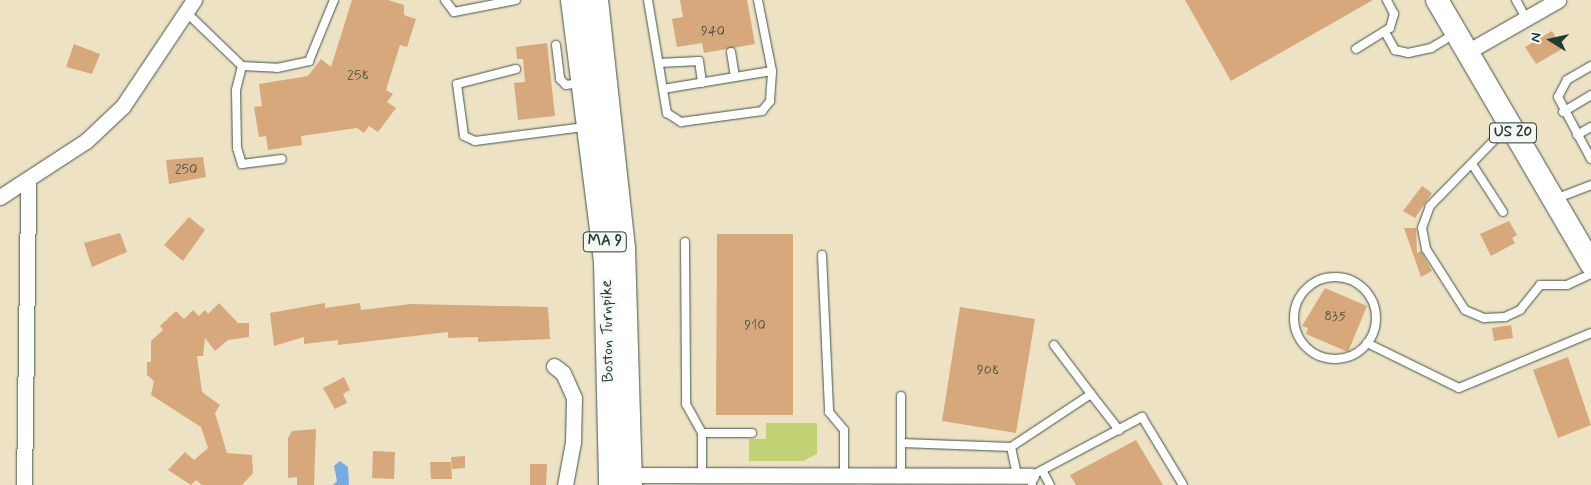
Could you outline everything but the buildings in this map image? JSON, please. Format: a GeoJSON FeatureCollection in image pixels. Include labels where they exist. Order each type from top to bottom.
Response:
{"type":"FeatureCollection","features":[{"type":"Feature","properties":{"kind":"highway","name":"Boston Turnpike"},"geometry":{"type":"LineString","coordinates":[[573,0],[592,126],[606,260],[624,482]]}},
{"type":"Feature","properties":{"kind":"highway","name":"Boston Turnpike"},"geometry":{"type":"LineString","coordinates":[[596,0],[624,248],[624,482]]}},
{"type":"Feature","properties":{"kind":"main road","name":"US 20"},"geometry":{"type":"LineString","coordinates":[[1437,0],[1508,126],[1591,264]]}},
{"type":"Feature","properties":{"kind":"street"},"geometry":{"type":"LineString","coordinates":[[1462,43],[1526,18],[1558,0]]}},
{"type":"Feature","properties":{"kind":"street"},"geometry":{"type":"LineString","coordinates":[[0,196],[28,181],[86,141],[123,106],[190,6]]}},
{"type":"Feature","properties":{"kind":"street"},"geometry":{"type":"LineString","coordinates":[[24,485],[28,181]]}},
{"type":"Feature","properties":{"kind":"street"},"geometry":{"type":"LineString","coordinates":[[554,366],[564,372],[574,398],[573,442],[565,485]]}},
{"type":"Feature","properties":{"kind":"street"},"geometry":{"type":"LineString","coordinates":[[624,482],[702,476],[828,481],[844,476],[1000,481],[1031,477]]}},
{"type":"Feature","properties":{"kind":"lane"},"geometry":{"type":"LineString","coordinates":[[190,6],[242,66],[277,68],[310,61],[334,0]]}},
{"type":"Feature","properties":{"kind":"lane"},"geometry":{"type":"LineString","coordinates":[[445,0],[454,12],[516,0]]}},
{"type":"Feature","properties":{"kind":"lane"},"geometry":{"type":"LineString","coordinates":[[648,0],[667,113],[681,122],[762,111],[773,90],[772,71],[758,0]]}},
{"type":"Feature","properties":{"kind":"lane"},"geometry":{"type":"LineString","coordinates":[[1356,49],[1385,32],[1394,18],[1387,0]]}},
{"type":"Feature","properties":{"kind":"lane"},"geometry":{"type":"LineString","coordinates":[[1516,0],[1526,18]]}},
{"type":"Feature","properties":{"kind":"lane"},"geometry":{"type":"LineString","coordinates":[[1385,32],[1395,50],[1408,53],[1462,43]]}},
{"type":"Feature","properties":{"kind":"lane"},"geometry":{"type":"LineString","coordinates":[[556,45],[560,79],[566,85],[586,82]]}},
{"type":"Feature","properties":{"kind":"lane"},"geometry":{"type":"LineString","coordinates":[[731,52],[735,77]]}},
{"type":"Feature","properties":{"kind":"lane"},"geometry":{"type":"LineString","coordinates":[[659,63],[699,61],[702,83]]}},
{"type":"Feature","properties":{"kind":"lane"},"geometry":{"type":"LineString","coordinates":[[242,66],[236,90],[237,148],[242,164],[282,159]]}},
{"type":"Feature","properties":{"kind":"lane"},"geometry":{"type":"LineString","coordinates":[[1591,66],[1560,88],[1558,97],[1563,112],[1591,159]]}},
{"type":"Feature","properties":{"kind":"lane"},"geometry":{"type":"LineString","coordinates":[[516,69],[457,84],[464,136],[475,141],[592,126]]}},
{"type":"Feature","properties":{"kind":"lane"},"geometry":{"type":"LineString","coordinates":[[663,89],[772,71]]}},
{"type":"Feature","properties":{"kind":"lane"},"geometry":{"type":"LineString","coordinates":[[1563,112],[1591,95]]}},
{"type":"Feature","properties":{"kind":"lane"},"geometry":{"type":"LineString","coordinates":[[1508,126],[1430,206],[1422,228],[1426,249],[1465,310],[1484,318],[1505,317],[1520,310],[1540,284],[1567,285],[1591,274]]}},
{"type":"Feature","properties":{"kind":"lane"},"geometry":{"type":"LineString","coordinates":[[1577,135],[1591,127]]}},
{"type":"Feature","properties":{"kind":"lane"},"geometry":{"type":"LineString","coordinates":[[1472,164],[1503,212]]}},
{"type":"Feature","properties":{"kind":"lane"},"geometry":{"type":"LineString","coordinates":[[1553,200],[1591,185]]}},
{"type":"Feature","properties":{"kind":"lane"},"geometry":{"type":"LineString","coordinates":[[685,242],[686,404],[702,433],[702,476]]}},
{"type":"Feature","properties":{"kind":"lane"},"geometry":{"type":"LineString","coordinates":[[822,255],[829,412],[844,430],[844,476]]}},
{"type":"Feature","properties":{"kind":"lane"},"geometry":{"type":"LineString","coordinates":[[1329,278],[1356,283],[1373,304],[1375,318],[1367,343],[1357,352],[1333,359],[1309,350],[1298,334],[1294,315],[1304,291],[1329,278]]}},
{"type":"Feature","properties":{"kind":"lane"},"geometry":{"type":"LineString","coordinates":[[1367,343],[1459,388],[1591,332]]}},
{"type":"Feature","properties":{"kind":"lane"},"geometry":{"type":"LineString","coordinates":[[1054,345],[1119,430]]}},
{"type":"Feature","properties":{"kind":"lane"},"geometry":{"type":"LineString","coordinates":[[901,443],[1011,447],[1091,394]]}},
{"type":"Feature","properties":{"kind":"lane"},"geometry":{"type":"LineString","coordinates":[[901,396],[901,443],[911,479]]}},
{"type":"Feature","properties":{"kind":"lane"},"geometry":{"type":"LineString","coordinates":[[1031,477],[1142,417],[1183,485]]}},
{"type":"Feature","properties":{"kind":"lane"},"geometry":{"type":"LineString","coordinates":[[702,433],[752,433]]}},
{"type":"Feature","properties":{"kind":"lane"},"geometry":{"type":"LineString","coordinates":[[1011,447],[1031,477],[1050,485]]}},
{"type":"Feature","properties":{"kind":"green space"},"geometry":{"type":"Polygon","coordinates":[[[766,423],[817,423],[817,454],[803,461],[749,461],[749,439],[766,439],[766,423]]]}},
{"type":"Feature","properties":{"kind":"water"},"geometry":{"type":"Polygon","coordinates":[[[340,461],[348,467],[349,485],[333,485],[337,481],[334,466],[340,461]]]}}]}
